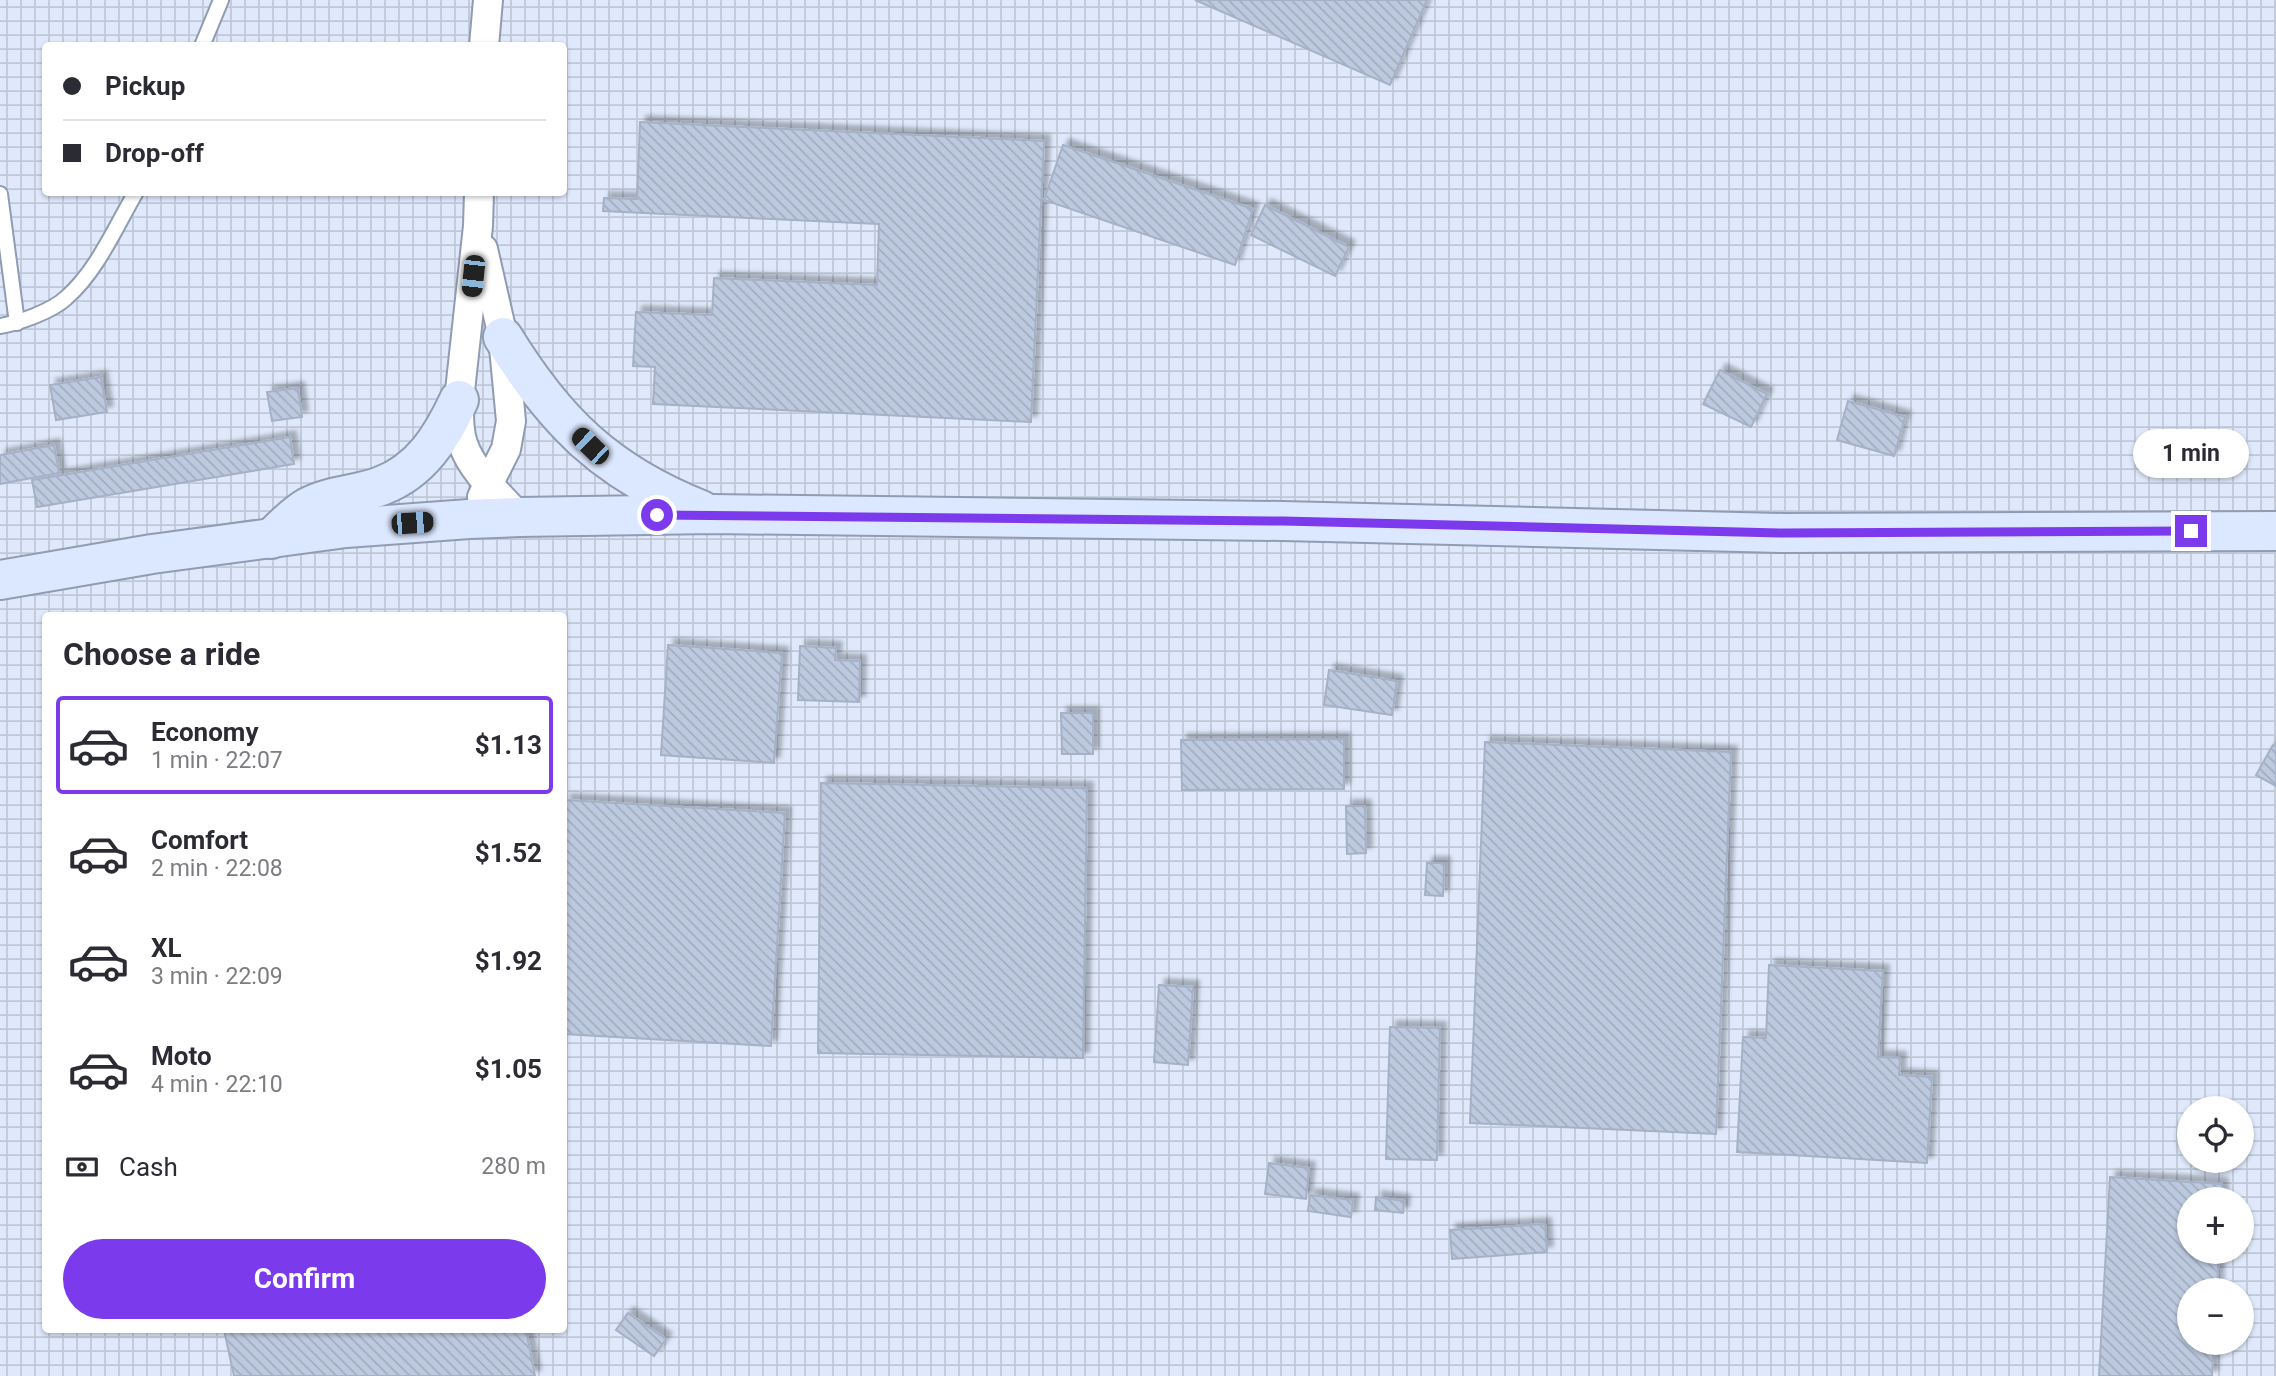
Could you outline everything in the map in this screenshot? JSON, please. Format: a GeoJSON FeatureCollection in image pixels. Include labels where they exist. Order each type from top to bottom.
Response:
{"type":"FeatureCollection","features":[{"type":"Feature","properties":{"kind":"main road"},"geometry":{"type":"LineString","coordinates":[[503,337],[527,377],[556,414],[590,446],[628,474],[669,497],[713,514]]}},
{"type":"Feature","properties":{"kind":"main road"},"geometry":{"type":"LineString","coordinates":[[271,538],[297,513],[309,507],[381,486],[402,476],[423,459],[439,440],[459,400]]}},
{"type":"Feature","properties":{"kind":"main road"},"geometry":{"type":"LineString","coordinates":[[0,580],[152,554],[346,528],[519,517],[713,514],[1282,521],[1783,533],[2276,531]]}},
{"type":"Feature","properties":{"kind":"street"},"geometry":{"type":"LineString","coordinates":[[484,42],[488,0]]}},
{"type":"Feature","properties":{"kind":"street"},"geometry":{"type":"LineString","coordinates":[[479,196],[459,400],[459,427],[469,457],[519,517]]}},
{"type":"Feature","properties":{"kind":"street"},"geometry":{"type":"LineString","coordinates":[[469,519],[490,484],[506,449],[511,421],[503,337],[478,226]]}},
{"type":"Feature","properties":{"kind":"lane"},"geometry":{"type":"LineString","coordinates":[[204,42],[221,0]]}},
{"type":"Feature","properties":{"kind":"lane"},"geometry":{"type":"LineString","coordinates":[[0,194],[17,323]]}},
{"type":"Feature","properties":{"kind":"lane"},"geometry":{"type":"LineString","coordinates":[[0,326],[17,323],[65,300],[93,265],[134,196]]}},
{"type":"Feature","properties":{"kind":"shaded area"},"geometry":{"type":"Polygon","coordinates":[[[0,0],[2276,0],[2276,1376],[0,1376],[0,0]]]}},
{"type":"Feature","properties":{"kind":"building"},"geometry":{"type":"Polygon","coordinates":[[[1195,0],[1427,0],[1390,85],[1195,0]]]}},
{"type":"Feature","properties":{"kind":"building"},"geometry":{"type":"Polygon","coordinates":[[[640,122],[1044,141],[1031,422],[653,404],[655,367],[633,366],[636,312],[712,315],[714,278],[877,285],[879,224],[603,211],[604,198],[637,199],[640,122]]]}},
{"type":"Feature","properties":{"kind":"building"},"geometry":{"type":"Polygon","coordinates":[[[1063,145],[1253,209],[1235,265],[1044,200],[1063,145]]]}},
{"type":"Feature","properties":{"kind":"building"},"geometry":{"type":"Polygon","coordinates":[[[1265,205],[1349,247],[1335,276],[1251,235],[1265,205]]]}},
{"type":"Feature","properties":{"kind":"building"},"geometry":{"type":"Polygon","coordinates":[[[1720,370],[1767,394],[1751,427],[1703,404],[1720,370]]]}},
{"type":"Feature","properties":{"kind":"building"},"geometry":{"type":"Polygon","coordinates":[[[101,377],[107,412],[56,420],[50,385],[101,377]]]}},
{"type":"Feature","properties":{"kind":"building"},"geometry":{"type":"Polygon","coordinates":[[[298,388],[302,417],[272,421],[267,392],[298,388]]]}},
{"type":"Feature","properties":{"kind":"building"},"geometry":{"type":"Polygon","coordinates":[[[1848,401],[1905,417],[1894,456],[1837,440],[1848,401]]]}},
{"type":"Feature","properties":{"kind":"building"},"geometry":{"type":"Polygon","coordinates":[[[290,437],[294,464],[37,507],[32,480],[290,437]]]}},
{"type":"Feature","properties":{"kind":"building"},"geometry":{"type":"Polygon","coordinates":[[[54,445],[59,473],[0,484],[0,455],[54,445]]]}},
{"type":"Feature","properties":{"kind":"building"},"geometry":{"type":"Polygon","coordinates":[[[668,645],[782,653],[774,763],[661,755],[668,645]]]}},
{"type":"Feature","properties":{"kind":"building"},"geometry":{"type":"Polygon","coordinates":[[[800,646],[836,648],[835,660],[860,661],[859,702],[798,700],[800,646]]]}},
{"type":"Feature","properties":{"kind":"building"},"geometry":{"type":"Polygon","coordinates":[[[1329,670],[1397,681],[1392,715],[1324,705],[1329,670]]]}},
{"type":"Feature","properties":{"kind":"building"},"geometry":{"type":"Polygon","coordinates":[[[1061,713],[1093,713],[1093,754],[1062,754],[1061,713]]]}},
{"type":"Feature","properties":{"kind":"building"},"geometry":{"type":"Polygon","coordinates":[[[1344,739],[1344,789],[1182,790],[1181,740],[1344,739]]]}},
{"type":"Feature","properties":{"kind":"building"},"geometry":{"type":"Polygon","coordinates":[[[1485,742],[1731,752],[1716,1134],[1470,1123],[1485,742]]]}},
{"type":"Feature","properties":{"kind":"building"},"geometry":{"type":"Polygon","coordinates":[[[2273,745],[2276,747],[2276,786],[2256,775],[2273,745]]]}},
{"type":"Feature","properties":{"kind":"building"},"geometry":{"type":"Polygon","coordinates":[[[821,783],[1087,788],[1083,1058],[818,1053],[821,783]]]}},
{"type":"Feature","properties":{"kind":"building"},"geometry":{"type":"Polygon","coordinates":[[[567,800],[785,813],[771,1046],[567,1034],[567,800]]]}},
{"type":"Feature","properties":{"kind":"building"},"geometry":{"type":"Polygon","coordinates":[[[1346,806],[1365,806],[1366,853],[1347,854],[1346,806]]]}},
{"type":"Feature","properties":{"kind":"building"},"geometry":{"type":"Polygon","coordinates":[[[1427,863],[1444,863],[1443,896],[1425,895],[1427,863]]]}},
{"type":"Feature","properties":{"kind":"building"},"geometry":{"type":"Polygon","coordinates":[[[1769,965],[1883,971],[1878,1057],[1900,1058],[1899,1075],[1932,1077],[1927,1163],[1737,1152],[1743,1037],[1766,1038],[1769,965]]]}},
{"type":"Feature","properties":{"kind":"building"},"geometry":{"type":"Polygon","coordinates":[[[1159,985],[1193,987],[1188,1065],[1154,1062],[1159,985]]]}},
{"type":"Feature","properties":{"kind":"building"},"geometry":{"type":"Polygon","coordinates":[[[1390,1027],[1440,1028],[1437,1160],[1386,1159],[1390,1027]]]}},
{"type":"Feature","properties":{"kind":"building"},"geometry":{"type":"Polygon","coordinates":[[[1269,1163],[1309,1168],[1306,1199],[1265,1194],[1269,1163]]]}},
{"type":"Feature","properties":{"kind":"building"},"geometry":{"type":"Polygon","coordinates":[[[2110,1177],[2222,1184],[2222,1187],[2177,1187],[2177,1264],[2218,1264],[2218,1278],[2177,1278],[2177,1355],[2213,1355],[2212,1376],[2099,1376],[2110,1177]]]}},
{"type":"Feature","properties":{"kind":"building"},"geometry":{"type":"Polygon","coordinates":[[[1310,1195],[1353,1200],[1351,1217],[1308,1211],[1310,1195]]]}},
{"type":"Feature","properties":{"kind":"building"},"geometry":{"type":"Polygon","coordinates":[[[1376,1197],[1404,1201],[1403,1213],[1375,1210],[1376,1197]]]}},
{"type":"Feature","properties":{"kind":"building"},"geometry":{"type":"Polygon","coordinates":[[[1545,1224],[1547,1252],[1452,1259],[1450,1230],[1545,1224]]]}},
{"type":"Feature","properties":{"kind":"building"},"geometry":{"type":"Polygon","coordinates":[[[628,1313],[666,1339],[654,1356],[616,1330],[628,1313]]]}},
{"type":"Feature","properties":{"kind":"building"},"geometry":{"type":"Polygon","coordinates":[[[225,1333],[527,1333],[535,1376],[234,1376],[225,1333]]]}},
{"type":"Feature","properties":{"kind":"route"},"geometry":{"type":"LineString","coordinates":[[657,515],[1282,521],[1783,533],[2191,531]]}}]}
